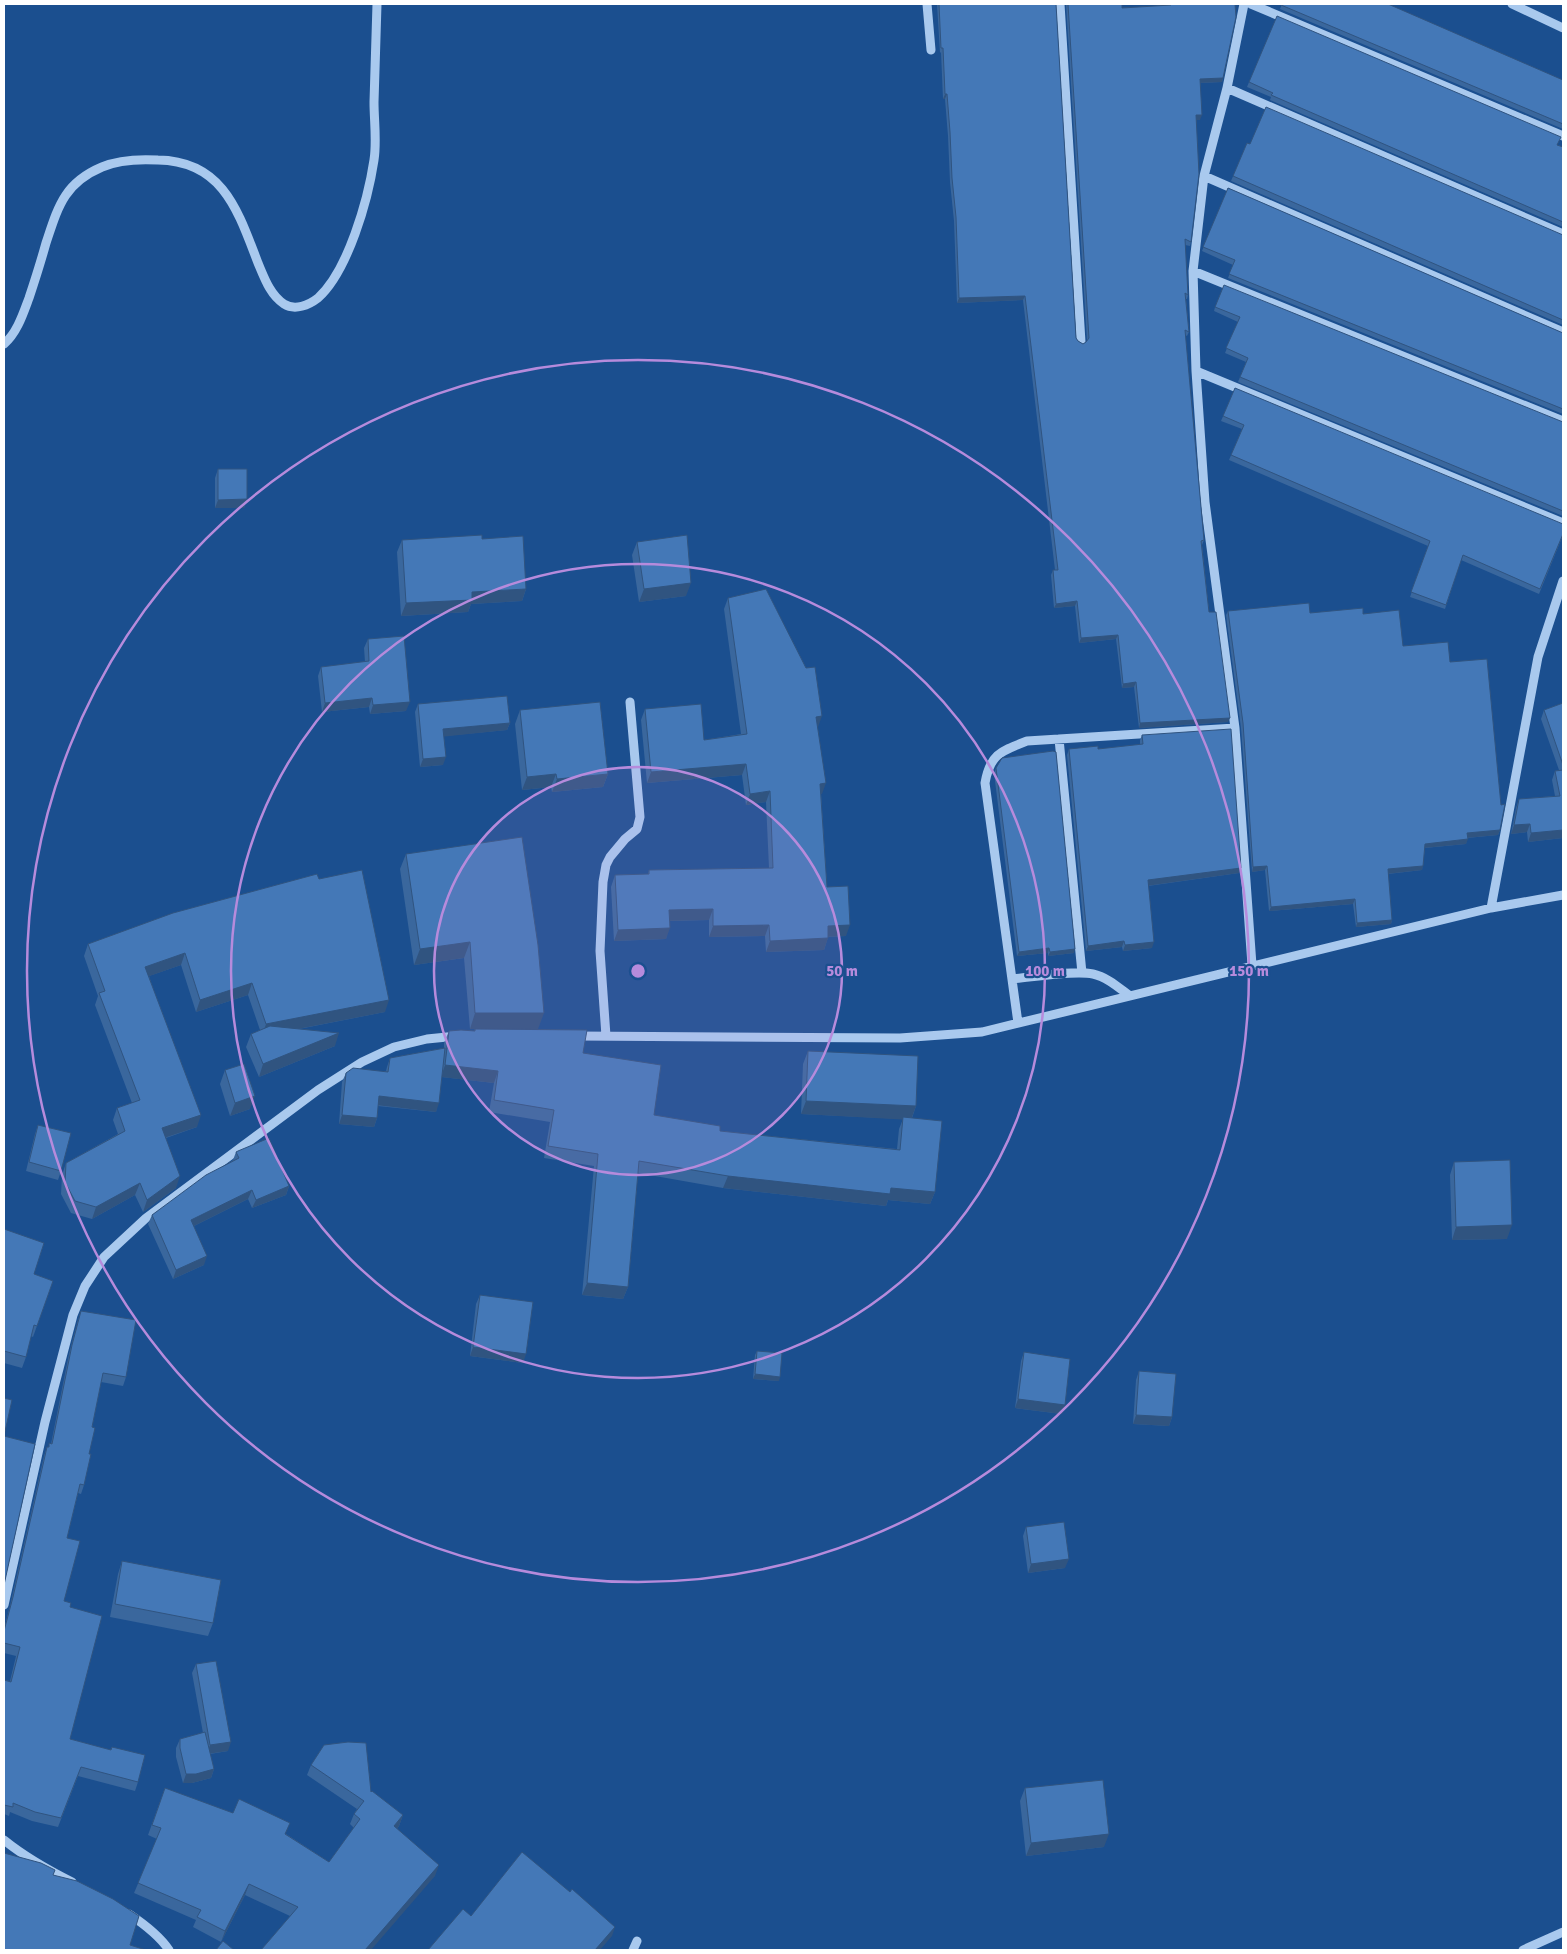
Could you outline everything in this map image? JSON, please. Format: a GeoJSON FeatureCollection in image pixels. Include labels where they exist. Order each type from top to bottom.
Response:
{"type":"FeatureCollection","features":[{"type":"Feature","properties":{"kind":"street"},"geometry":{"type":"LineString","coordinates":[[4,344],[9,340],[22,318],[58,207],[72,186],[88,174],[104,166],[138,159],[172,160],[196,166],[216,181],[242,223],[264,278],[277,298],[286,305],[298,307],[311,304],[327,290],[346,259],[362,207],[374,158],[377,4]]}},
{"type":"Feature","properties":{"kind":"street"},"geometry":{"type":"LineString","coordinates":[[927,4],[931,50]]}},
{"type":"Feature","properties":{"kind":"street"},"geometry":{"type":"LineString","coordinates":[[1060,4],[1081,342]]}},
{"type":"Feature","properties":{"kind":"street"},"geometry":{"type":"LineString","coordinates":[[1244,4],[1227,88],[1204,176],[1193,271],[1196,372],[1205,502],[1235,728],[1252,965]]}},
{"type":"Feature","properties":{"kind":"street"},"geometry":{"type":"LineString","coordinates":[[1251,4],[1563,136]]}},
{"type":"Feature","properties":{"kind":"street"},"geometry":{"type":"LineString","coordinates":[[1512,4],[1563,28]]}},
{"type":"Feature","properties":{"kind":"street"},"geometry":{"type":"LineString","coordinates":[[1227,88],[1563,234]]}},
{"type":"Feature","properties":{"kind":"street"},"geometry":{"type":"LineString","coordinates":[[1204,176],[1563,332]]}},
{"type":"Feature","properties":{"kind":"street"},"geometry":{"type":"LineString","coordinates":[[1193,271],[1563,421]]}},
{"type":"Feature","properties":{"kind":"street"},"geometry":{"type":"LineString","coordinates":[[1196,372],[1563,523]]}},
{"type":"Feature","properties":{"kind":"street"},"geometry":{"type":"LineString","coordinates":[[1491,908],[1538,657],[1563,581]]}},
{"type":"Feature","properties":{"kind":"street"},"geometry":{"type":"LineString","coordinates":[[606,1036],[600,951],[603,882],[606,865],[610,856],[625,838],[637,829],[640,817],[630,702]]}},
{"type":"Feature","properties":{"kind":"street"},"geometry":{"type":"LineString","coordinates":[[1018,1023],[985,783],[988,768],[994,758],[1009,748],[1027,741],[1235,728]]}},
{"type":"Feature","properties":{"kind":"street"},"geometry":{"type":"LineString","coordinates":[[1059,739],[1082,974]]}},
{"type":"Feature","properties":{"kind":"street"},"geometry":{"type":"LineString","coordinates":[[568,1036],[900,1038],[982,1032],[1491,908],[1563,895]]}},
{"type":"Feature","properties":{"kind":"street"},"geometry":{"type":"LineString","coordinates":[[1012,979],[1094,974],[1104,978],[1130,996]]}},
{"type":"Feature","properties":{"kind":"street"},"geometry":{"type":"LineString","coordinates":[[4,1605],[45,1422],[73,1315],[86,1286],[104,1258],[146,1218],[318,1090],[362,1062],[394,1047],[427,1039],[471,1035]]}},
{"type":"Feature","properties":{"kind":"street"},"geometry":{"type":"LineString","coordinates":[[4,1840],[45,1869],[80,1886]]}},
{"type":"Feature","properties":{"kind":"street"},"geometry":{"type":"LineString","coordinates":[[122,1909],[147,1926],[164,1942],[169,1950]]}},
{"type":"Feature","properties":{"kind":"street"},"geometry":{"type":"LineString","coordinates":[[1523,1950],[1563,1932]]}},
{"type":"Feature","properties":{"kind":"building"},"geometry":{"type":"Polygon","coordinates":[[[939,4],[1056,4],[1076,338],[1083,344],[1089,338],[1068,4],[1122,4],[1122,8],[1171,4],[1235,4],[1236,17],[1223,78],[1200,79],[1202,115],[1196,115],[1199,174],[1191,242],[1185,239],[1188,295],[1185,293],[1189,332],[1185,330],[1204,540],[1201,541],[1209,612],[1216,612],[1230,718],[1140,723],[1136,682],[1123,684],[1118,635],[1081,638],[1077,601],[1056,604],[1053,570],[1058,570],[1025,296],[959,298],[956,217],[947,94],[945,94],[943,48],[941,48],[939,4]]]}},
{"type":"Feature","properties":{"kind":"building"},"geometry":{"type":"Polygon","coordinates":[[[1388,4],[1563,80],[1563,124],[1281,5],[1388,4]]]}},
{"type":"Feature","properties":{"kind":"building"},"geometry":{"type":"Polygon","coordinates":[[[1277,16],[1561,137],[1557,145],[1563,147],[1563,222],[1271,95],[1273,93],[1249,82],[1277,16]]]}},
{"type":"Feature","properties":{"kind":"building"},"geometry":{"type":"Polygon","coordinates":[[[1266,107],[1563,235],[1563,320],[1233,176],[1247,143],[1250,144],[1266,107]]]}},
{"type":"Feature","properties":{"kind":"building"},"geometry":{"type":"Polygon","coordinates":[[[1228,188],[1563,333],[1563,409],[1229,274],[1235,260],[1203,247],[1228,188]]]}},
{"type":"Feature","properties":{"kind":"building"},"geometry":{"type":"Polygon","coordinates":[[[1224,285],[1563,422],[1563,511],[1240,377],[1248,358],[1226,348],[1240,317],[1215,307],[1224,285]]]}},
{"type":"Feature","properties":{"kind":"building"},"geometry":{"type":"Polygon","coordinates":[[[1235,388],[1563,524],[1563,534],[1540,589],[1463,555],[1446,605],[1411,592],[1430,541],[1231,455],[1244,425],[1223,416],[1235,388]]]}},
{"type":"Feature","properties":{"kind":"building"},"geometry":{"type":"Polygon","coordinates":[[[218,469],[247,469],[247,499],[218,500],[218,469]]]}},
{"type":"Feature","properties":{"kind":"building"},"geometry":{"type":"Polygon","coordinates":[[[482,535],[482,539],[523,536],[526,589],[472,592],[472,600],[406,603],[402,540],[482,535]]]}},
{"type":"Feature","properties":{"kind":"building"},"geometry":{"type":"Polygon","coordinates":[[[687,535],[691,583],[644,589],[637,542],[687,535]]]}},
{"type":"Feature","properties":{"kind":"building"},"geometry":{"type":"Polygon","coordinates":[[[766,589],[806,668],[815,667],[822,716],[816,717],[826,783],[820,784],[827,887],[848,886],[850,925],[828,926],[828,938],[770,941],[769,925],[713,926],[713,909],[669,910],[670,928],[618,930],[615,875],[649,874],[649,870],[773,868],[770,791],[750,794],[746,764],[651,772],[645,709],[701,704],[704,740],[747,734],[728,598],[766,589]]]}},
{"type":"Feature","properties":{"kind":"building"},"geometry":{"type":"Polygon","coordinates":[[[1309,603],[1310,613],[1363,608],[1363,614],[1399,610],[1403,646],[1448,642],[1450,662],[1487,659],[1501,805],[1505,804],[1500,830],[1467,833],[1468,839],[1425,844],[1423,866],[1388,869],[1392,920],[1357,923],[1355,899],[1271,907],[1267,866],[1253,867],[1243,723],[1228,611],[1309,603]]]}},
{"type":"Feature","properties":{"kind":"building"},"geometry":{"type":"Polygon","coordinates":[[[404,636],[410,702],[373,705],[372,698],[325,703],[321,667],[369,661],[368,639],[404,636]]]}},
{"type":"Feature","properties":{"kind":"building"},"geometry":{"type":"Polygon","coordinates":[[[507,696],[510,723],[443,729],[446,757],[423,759],[418,704],[507,696]]]}},
{"type":"Feature","properties":{"kind":"building"},"geometry":{"type":"Polygon","coordinates":[[[600,702],[608,774],[557,779],[556,774],[527,777],[520,710],[600,702]]]}},
{"type":"Feature","properties":{"kind":"building"},"geometry":{"type":"Polygon","coordinates":[[[1563,703],[1563,765],[1544,710],[1563,703]]]}},
{"type":"Feature","properties":{"kind":"building"},"geometry":{"type":"Polygon","coordinates":[[[1231,729],[1241,868],[1148,880],[1154,942],[1125,945],[1124,941],[1088,946],[1069,749],[1098,746],[1098,749],[1143,744],[1142,735],[1231,729]]]}},
{"type":"Feature","properties":{"kind":"building"},"geometry":{"type":"Polygon","coordinates":[[[1056,752],[1075,949],[1050,952],[1049,948],[1019,952],[996,768],[1002,758],[1056,752]]]}},
{"type":"Feature","properties":{"kind":"building"},"geometry":{"type":"Polygon","coordinates":[[[1563,770],[1563,830],[1531,833],[1530,824],[1514,825],[1519,799],[1560,796],[1555,771],[1563,770]]]}},
{"type":"Feature","properties":{"kind":"building"},"geometry":{"type":"Polygon","coordinates":[[[522,837],[538,945],[544,1013],[475,1013],[470,942],[420,949],[406,854],[522,837]]]}},
{"type":"Feature","properties":{"kind":"building"},"geometry":{"type":"Polygon","coordinates":[[[362,870],[389,1000],[266,1024],[252,983],[200,1000],[185,953],[145,967],[201,1115],[162,1128],[180,1176],[147,1200],[140,1183],[96,1207],[75,1201],[65,1182],[66,1163],[125,1131],[117,1108],[140,1100],[99,993],[105,991],[88,944],[173,913],[317,874],[319,879],[362,870]]]}},
{"type":"Feature","properties":{"kind":"building"},"geometry":{"type":"Polygon","coordinates":[[[270,1026],[339,1033],[263,1064],[251,1034],[270,1026]]]}},
{"type":"Feature","properties":{"kind":"building"},"geometry":{"type":"Polygon","coordinates":[[[475,1029],[587,1030],[583,1053],[661,1065],[654,1115],[720,1126],[720,1131],[900,1150],[903,1117],[942,1121],[935,1192],[891,1188],[890,1194],[728,1176],[639,1161],[628,1287],[587,1283],[598,1154],[548,1146],[554,1110],[494,1100],[498,1071],[445,1065],[449,1031],[475,1031],[475,1029]]]}},
{"type":"Feature","properties":{"kind":"building"},"geometry":{"type":"Polygon","coordinates":[[[445,1048],[439,1103],[379,1096],[377,1118],[342,1115],[346,1073],[353,1068],[388,1072],[390,1058],[445,1048]]]}},
{"type":"Feature","properties":{"kind":"building"},"geometry":{"type":"Polygon","coordinates":[[[808,1051],[918,1056],[916,1106],[806,1101],[808,1051]]]}},
{"type":"Feature","properties":{"kind":"building"},"geometry":{"type":"Polygon","coordinates":[[[244,1064],[255,1096],[235,1103],[225,1070],[244,1064]]]}},
{"type":"Feature","properties":{"kind":"building"},"geometry":{"type":"Polygon","coordinates":[[[38,1125],[71,1133],[61,1171],[29,1162],[38,1125]]]}},
{"type":"Feature","properties":{"kind":"building"},"geometry":{"type":"Polygon","coordinates":[[[269,1138],[289,1186],[256,1200],[252,1190],[191,1220],[207,1256],[176,1270],[152,1215],[206,1175],[239,1158],[236,1152],[269,1138]]]}},
{"type":"Feature","properties":{"kind":"building"},"geometry":{"type":"Polygon","coordinates":[[[1510,1160],[1512,1225],[1456,1227],[1454,1162],[1510,1160]]]}},
{"type":"Feature","properties":{"kind":"building"},"geometry":{"type":"Polygon","coordinates":[[[4,1229],[44,1243],[34,1274],[53,1281],[37,1326],[34,1325],[26,1357],[4,1351],[4,1229]]]}},
{"type":"Feature","properties":{"kind":"building"},"geometry":{"type":"Polygon","coordinates":[[[480,1295],[533,1302],[526,1354],[473,1347],[480,1295]]]}},
{"type":"Feature","properties":{"kind":"building"},"geometry":{"type":"Polygon","coordinates":[[[81,1311],[136,1320],[126,1377],[103,1373],[92,1427],[95,1428],[89,1454],[91,1454],[84,1485],[80,1484],[67,1538],[80,1541],[64,1601],[71,1603],[70,1607],[102,1616],[70,1739],[111,1750],[112,1747],[145,1755],[138,1782],[81,1767],[61,1818],[35,1812],[13,1803],[13,1807],[4,1805],[4,1680],[11,1682],[20,1647],[4,1643],[4,1631],[47,1447],[49,1447],[49,1443],[52,1444],[72,1345],[81,1311]]]}},
{"type":"Feature","properties":{"kind":"building"},"geometry":{"type":"Polygon","coordinates":[[[757,1351],[782,1353],[780,1377],[755,1374],[757,1351]]]}},
{"type":"Feature","properties":{"kind":"building"},"geometry":{"type":"Polygon","coordinates":[[[1024,1352],[1070,1359],[1065,1405],[1018,1399],[1024,1352]]]}},
{"type":"Feature","properties":{"kind":"building"},"geometry":{"type":"Polygon","coordinates":[[[1139,1371],[1176,1374],[1172,1417],[1136,1415],[1139,1371]]]}},
{"type":"Feature","properties":{"kind":"building"},"geometry":{"type":"Polygon","coordinates":[[[4,1398],[12,1400],[4,1436],[4,1398]]]}},
{"type":"Feature","properties":{"kind":"building"},"geometry":{"type":"Polygon","coordinates":[[[4,1436],[35,1444],[4,1585],[4,1436]]]}},
{"type":"Feature","properties":{"kind":"building"},"geometry":{"type":"Polygon","coordinates":[[[1064,1522],[1069,1559],[1031,1564],[1026,1527],[1064,1522]]]}},
{"type":"Feature","properties":{"kind":"building"},"geometry":{"type":"Polygon","coordinates":[[[122,1561],[221,1580],[213,1623],[115,1604],[122,1561]]]}},
{"type":"Feature","properties":{"kind":"building"},"geometry":{"type":"Polygon","coordinates":[[[216,1661],[231,1742],[210,1745],[196,1664],[216,1661]]]}},
{"type":"Feature","properties":{"kind":"building"},"geometry":{"type":"Polygon","coordinates":[[[205,1732],[214,1769],[196,1774],[186,1774],[180,1748],[180,1739],[205,1732]]]}},
{"type":"Feature","properties":{"kind":"building"},"geometry":{"type":"Polygon","coordinates":[[[348,1742],[366,1743],[371,1792],[403,1815],[394,1826],[439,1865],[365,1950],[261,1950],[298,1907],[249,1884],[225,1931],[197,1917],[201,1910],[138,1883],[161,1828],[152,1825],[165,1788],[233,1813],[239,1799],[290,1823],[285,1834],[329,1862],[360,1819],[354,1814],[364,1801],[311,1765],[324,1745],[348,1742]]]}},
{"type":"Feature","properties":{"kind":"building"},"geometry":{"type":"Polygon","coordinates":[[[1103,1780],[1109,1834],[1031,1843],[1025,1788],[1103,1780]]]}},
{"type":"Feature","properties":{"kind":"building"},"geometry":{"type":"Polygon","coordinates":[[[522,1852],[570,1892],[572,1889],[615,1927],[595,1950],[428,1950],[463,1909],[471,1916],[522,1852]]]}},
{"type":"Feature","properties":{"kind":"building"},"geometry":{"type":"Polygon","coordinates":[[[4,1853],[41,1863],[55,1870],[53,1875],[77,1881],[113,1899],[139,1916],[130,1945],[146,1950],[4,1950],[4,1853]]]}},
{"type":"Feature","properties":{"kind":"building"},"geometry":{"type":"Polygon","coordinates":[[[223,1941],[234,1950],[216,1950],[223,1941]]]}}]}
